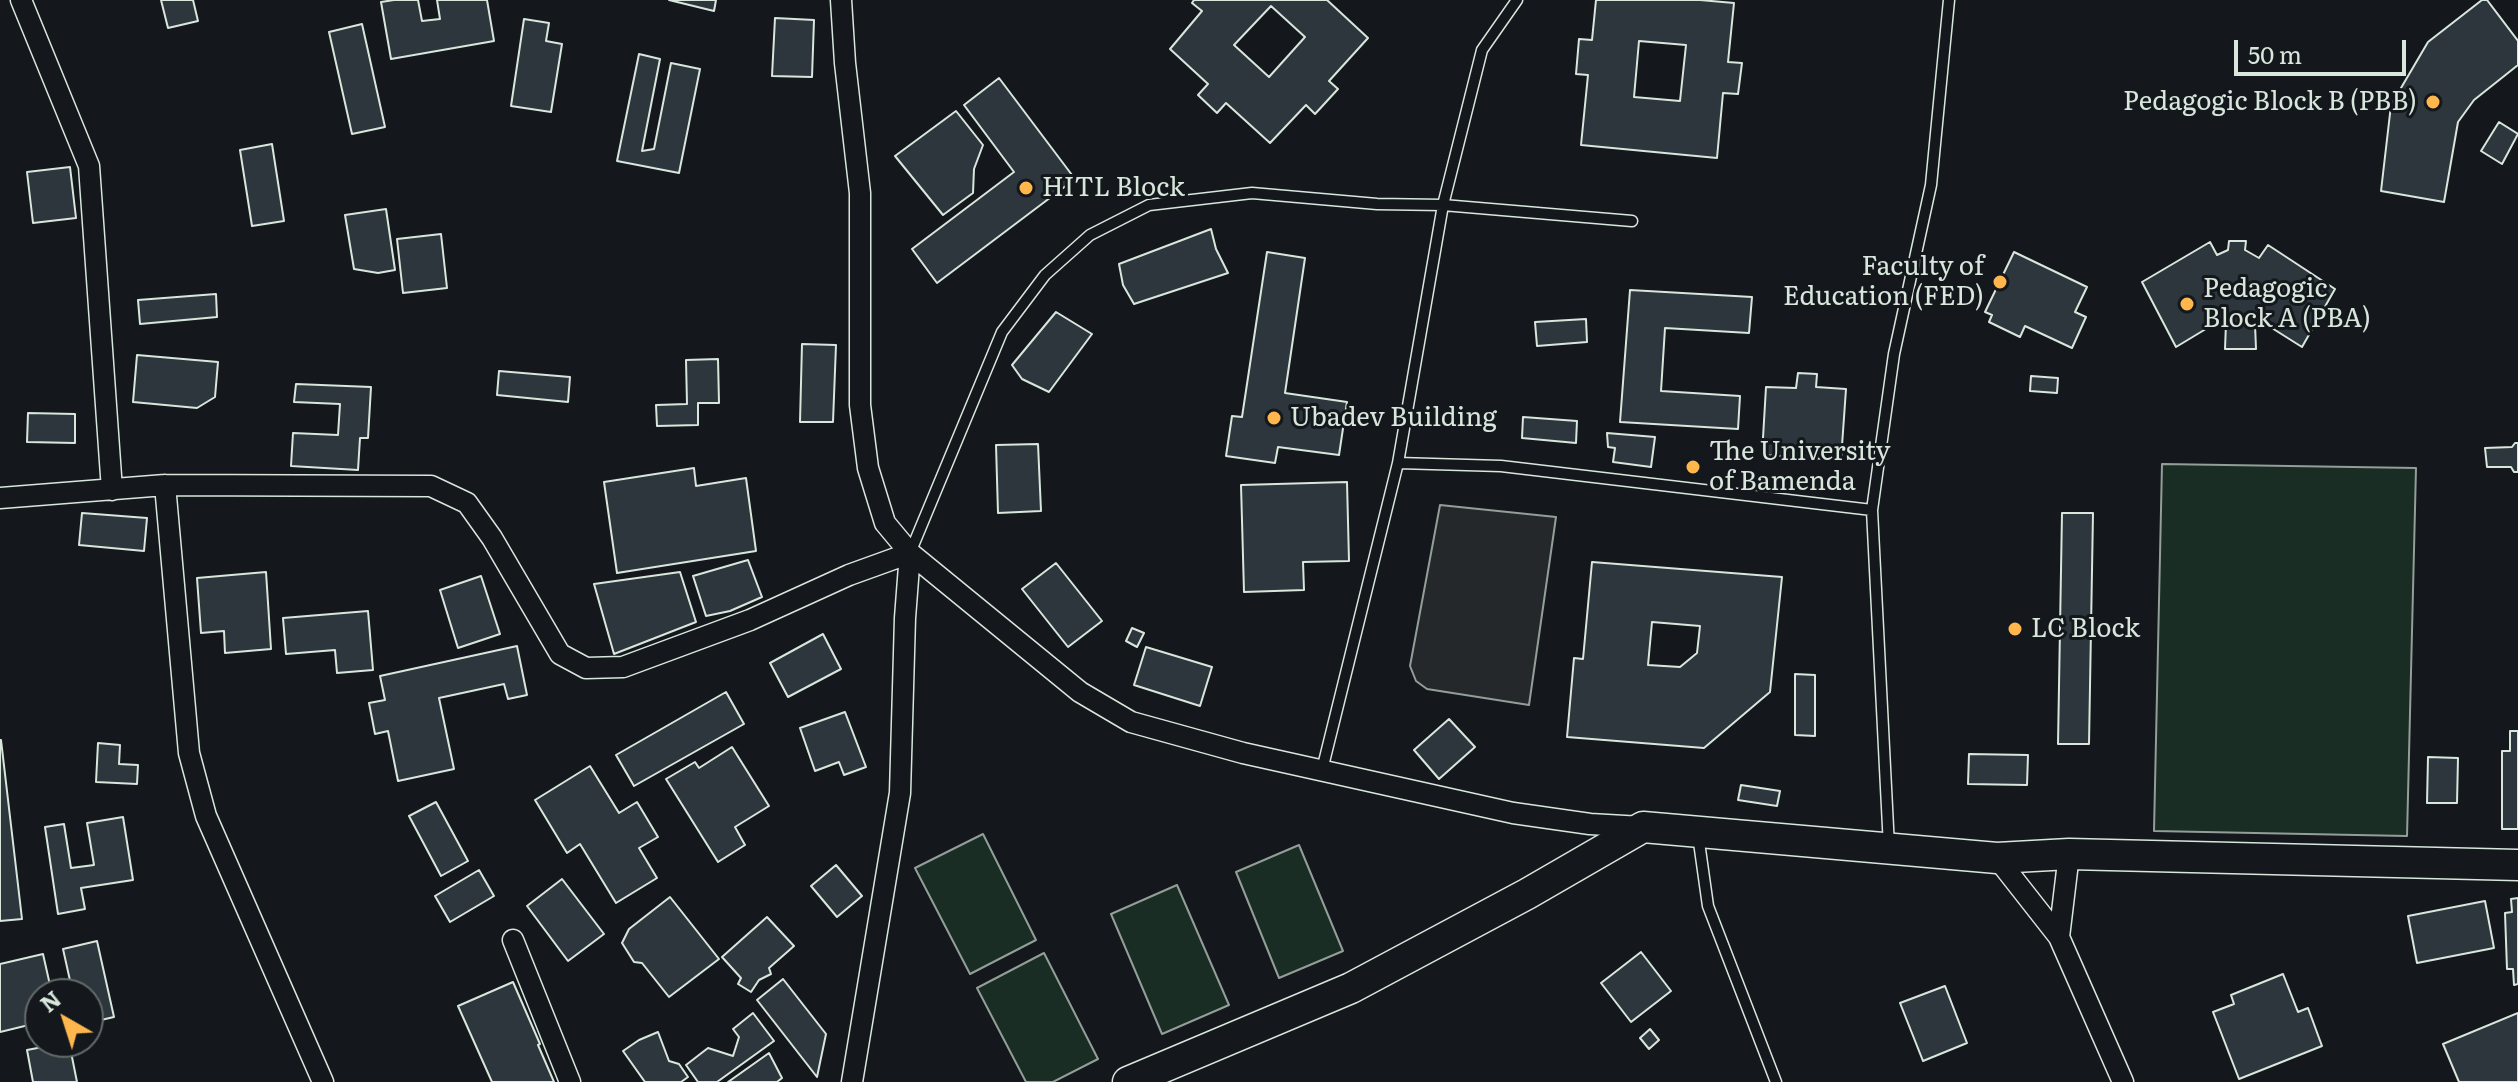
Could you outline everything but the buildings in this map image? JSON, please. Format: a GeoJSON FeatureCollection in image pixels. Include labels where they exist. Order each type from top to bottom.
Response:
{"type":"FeatureCollection","features":[{"type":"Feature","properties":{"kind":"street"},"geometry":{"type":"LineString","coordinates":[[21,0],[89,166],[112,490]]}},
{"type":"Feature","properties":{"kind":"street"},"geometry":{"type":"LineString","coordinates":[[839,2],[860,193],[860,405],[868,468],[885,523],[910,553],[1080,692],[1131,722],[1243,753],[1513,813],[1590,824],[1997,858],[2069,854],[2518,865]]}},
{"type":"Feature","properties":{"kind":"street"},"geometry":{"type":"LineString","coordinates":[[165,485],[189,753],[206,816],[323,1082]]}},
{"type":"Feature","properties":{"kind":"street"},"geometry":{"type":"LineString","coordinates":[[0,498],[165,485],[431,486],[467,503],[492,538],[560,654],[586,668],[623,667],[750,620],[849,575],[910,553]]}},
{"type":"Feature","properties":{"kind":"street"},"geometry":{"type":"LineString","coordinates":[[852,1082],[900,793],[910,553]]}},
{"type":"Feature","properties":{"kind":"street"},"geometry":{"type":"LineString","coordinates":[[1128,1082],[1351,988],[1643,827]]}},
{"type":"Feature","properties":{"kind":"street"},"geometry":{"type":"LineString","coordinates":[[2059,937],[2069,854]]}},
{"type":"Feature","properties":{"kind":"street"},"geometry":{"type":"LineString","coordinates":[[1997,858],[2059,937],[2123,1082]]}},
{"type":"Feature","properties":{"kind":"street"},"geometry":{"type":"LineString","coordinates":[[513,940],[570,1082]]}},
{"type":"Feature","properties":{"kind":"lane"},"geometry":{"type":"LineString","coordinates":[[1322,770],[1398,463],[1443,205],[1482,50],[1517,0]]}},
{"type":"Feature","properties":{"kind":"lane"},"geometry":{"type":"LineString","coordinates":[[1889,848],[1872,510],[1894,354],[1931,185],[1949,0]]}},
{"type":"Feature","properties":{"kind":"lane"},"geometry":{"type":"LineString","coordinates":[[910,553],[1002,332],[1045,275],[1090,235],[1149,205],[1252,193],[1632,221]]}},
{"type":"Feature","properties":{"kind":"lane"},"geometry":{"type":"LineString","coordinates":[[1398,463],[1501,466],[1872,510]]}},
{"type":"Feature","properties":{"kind":"lane"},"geometry":{"type":"LineString","coordinates":[[1697,833],[1708,906],[1776,1082]]}},
{"type":"Feature","properties":{"kind":"green space"},"geometry":{"type":"Polygon","coordinates":[[[2162,464],[2416,468],[2407,836],[2154,831],[2162,464]]]}},
{"type":"Feature","properties":{"kind":"green space"},"geometry":{"type":"Polygon","coordinates":[[[983,834],[1036,940],[970,974],[915,868],[983,834]]]}},
{"type":"Feature","properties":{"kind":"green space"},"geometry":{"type":"Polygon","coordinates":[[[1299,845],[1343,951],[1279,978],[1236,872],[1299,845]]]}},
{"type":"Feature","properties":{"kind":"green space"},"geometry":{"type":"Polygon","coordinates":[[[1177,885],[1229,1005],[1162,1034],[1111,914],[1177,885]]]}},
{"type":"Feature","properties":{"kind":"green space"},"geometry":{"type":"Polygon","coordinates":[[[1044,953],[1098,1059],[1053,1082],[1026,1082],[977,988],[1044,953]]]}},
{"type":"Feature","properties":{"kind":"shaded area"},"geometry":{"type":"Polygon","coordinates":[[[1440,505],[1556,517],[1529,705],[1427,689],[1416,681],[1410,666],[1440,505]]]}},
{"type":"Feature","properties":{"kind":"place","name":"Pedagogic Block B (PBB)"},"geometry":{"type":"Point","coordinates":[2433,102]}},
{"type":"Feature","properties":{"kind":"place","name":"HITL Block"},"geometry":{"type":"Point","coordinates":[1026,188]}},
{"type":"Feature","properties":{"kind":"place","name":"Faculty of Education (FED)"},"geometry":{"type":"Point","coordinates":[2000,282]}},
{"type":"Feature","properties":{"kind":"place","name":"Pedagogic Block A (PBA)"},"geometry":{"type":"Point","coordinates":[2187,304]}},
{"type":"Feature","properties":{"kind":"place","name":"Ubadev Building"},"geometry":{"type":"Point","coordinates":[1274,418]}},
{"type":"Feature","properties":{"kind":"place","name":"The University of Bamenda"},"geometry":{"type":"Point","coordinates":[1693,467]}},
{"type":"Feature","properties":{"kind":"place","name":"LC Block"},"geometry":{"type":"Point","coordinates":[2015,629]}}]}
